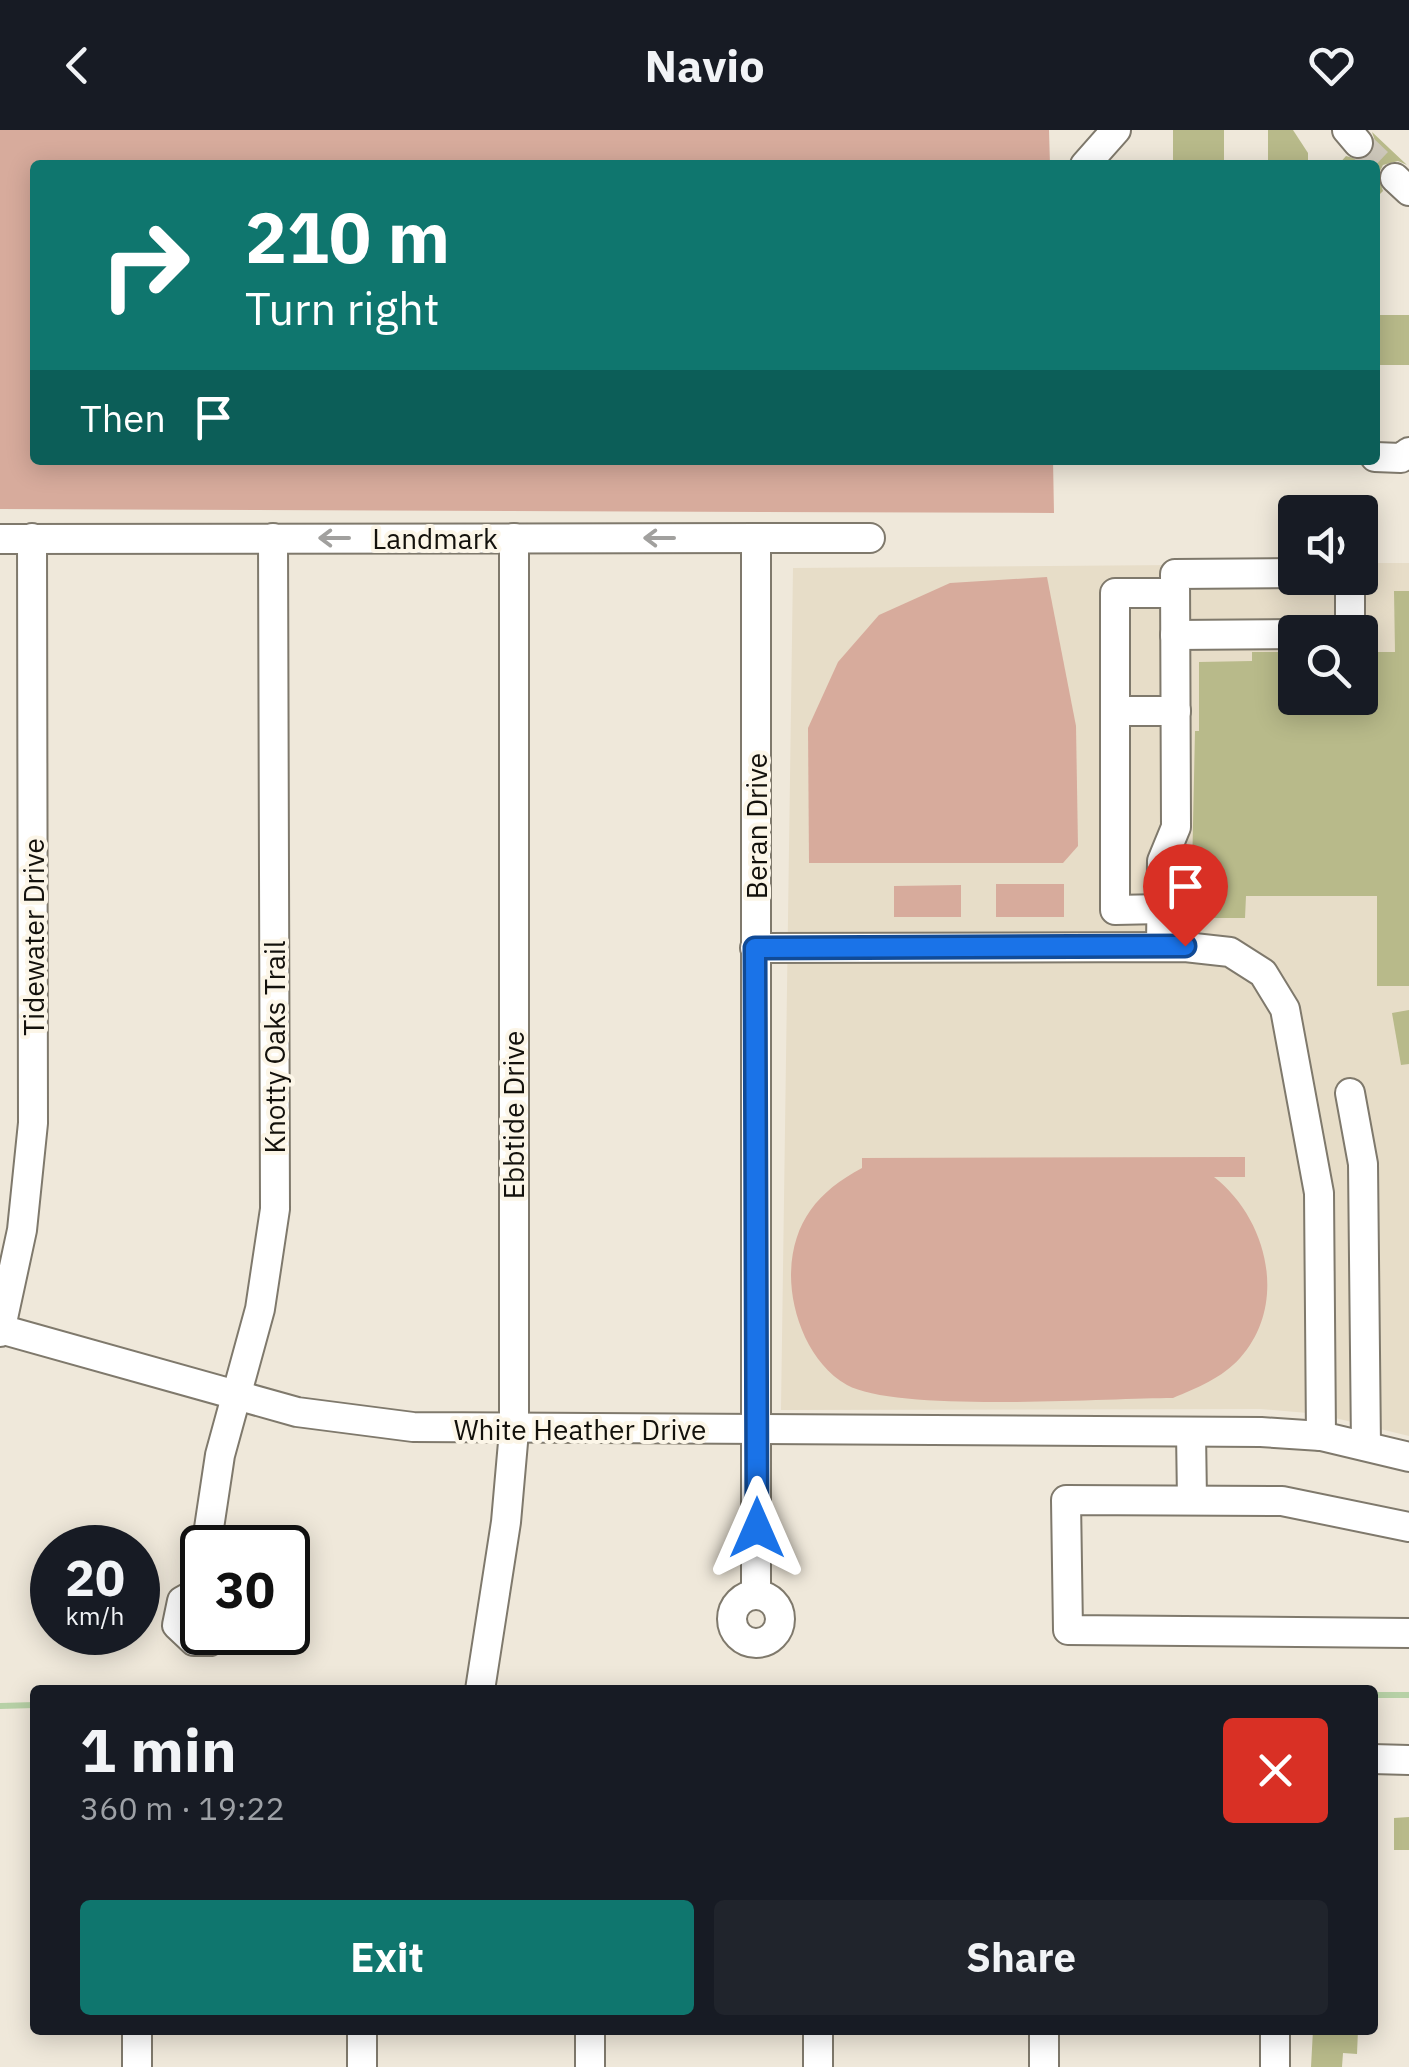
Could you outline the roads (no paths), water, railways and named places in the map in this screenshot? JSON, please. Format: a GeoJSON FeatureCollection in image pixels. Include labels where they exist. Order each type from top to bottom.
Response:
{"type":"FeatureCollection","features":[{"type":"Feature","properties":{"kind":"street"},"geometry":{"type":"LineString","coordinates":[[1090,160],[1116,130]]}},
{"type":"Feature","properties":{"kind":"street"},"geometry":{"type":"LineString","coordinates":[[1380,457],[1401,458],[1409,452]]}},
{"type":"Feature","properties":{"kind":"street","name":"Tidewater Drive"},"geometry":{"type":"LineString","coordinates":[[0,1330],[22,1230],[33,1124],[32,538]]}},
{"type":"Feature","properties":{"kind":"street","name":"Knotty Oaks Trail"},"geometry":{"type":"LineString","coordinates":[[209,1525],[220,1455],[260,1308],[275,1209],[273,538]]}},
{"type":"Feature","properties":{"kind":"street","name":"Ebbtide Drive"},"geometry":{"type":"LineString","coordinates":[[481,1685],[506,1522],[514,1431],[514,538]]}},
{"type":"Feature","properties":{"kind":"street","name":"Beran Drive"},"geometry":{"type":"LineString","coordinates":[[756,538],[756,1595]]}},
{"type":"Feature","properties":{"kind":"street","name":"Landmark"},"geometry":{"type":"LineString","coordinates":[[0,539],[870,538]]}},
{"type":"Feature","properties":{"kind":"street"},"geometry":{"type":"LineString","coordinates":[[1162,947],[1162,861],[1176,827],[1174,574],[1278,572]]}},
{"type":"Feature","properties":{"kind":"street"},"geometry":{"type":"LineString","coordinates":[[1162,909],[1115,910],[1115,593],[1175,593]]}},
{"type":"Feature","properties":{"kind":"street"},"geometry":{"type":"LineString","coordinates":[[1175,635],[1278,634]]}},
{"type":"Feature","properties":{"kind":"street"},"geometry":{"type":"LineString","coordinates":[[1115,711],[1176,710]]}},
{"type":"Feature","properties":{"kind":"street"},"geometry":{"type":"LineString","coordinates":[[755,948],[1162,947],[1230,952],[1262,973],[1285,1010],[1320,1193],[1321,1436]]}},
{"type":"Feature","properties":{"kind":"street"},"geometry":{"type":"LineString","coordinates":[[1350,1092],[1365,1203],[1366,1446]]}},
{"type":"Feature","properties":{"kind":"street","name":"White Heather Drive"},"geometry":{"type":"LineString","coordinates":[[0,1330],[298,1412],[413,1427],[514,1431],[1191,1432],[1321,1436],[1366,1446],[1407,1449]]}},
{"type":"Feature","properties":{"kind":"street"},"geometry":{"type":"LineString","coordinates":[[1191,1432],[1192,1500]]}},
{"type":"Feature","properties":{"kind":"street"},"geometry":{"type":"LineString","coordinates":[[1409,1527],[1282,1502],[1066,1500],[1068,1630],[1409,1632]]}},
{"type":"Feature","properties":{"kind":"street"},"geometry":{"type":"LineString","coordinates":[[1378,1760],[1409,1760]]}},
{"type":"Feature","properties":{"kind":"street"},"geometry":{"type":"LineString","coordinates":[[137,2035],[137,2067]]}},
{"type":"Feature","properties":{"kind":"street"},"geometry":{"type":"LineString","coordinates":[[362,2035],[362,2067]]}},
{"type":"Feature","properties":{"kind":"street"},"geometry":{"type":"LineString","coordinates":[[590,2035],[590,2067]]}},
{"type":"Feature","properties":{"kind":"street"},"geometry":{"type":"LineString","coordinates":[[818,2035],[818,2067]]}},
{"type":"Feature","properties":{"kind":"street"},"geometry":{"type":"LineString","coordinates":[[1044,2035],[1044,2067]]}},
{"type":"Feature","properties":{"kind":"street"},"geometry":{"type":"LineString","coordinates":[[1275,2035],[1275,2067]]}},
{"type":"Feature","properties":{"kind":"waterway"},"geometry":{"type":"LineString","coordinates":[[1378,1695],[1409,1695]]}},
{"type":"Feature","properties":{"kind":"waterway"},"geometry":{"type":"LineString","coordinates":[[0,1706],[30,1705]]}},
{"type":"Feature","properties":{"kind":"tunnel"},"geometry":{"type":"LineString","coordinates":[[1358,143],[1376,160]]}},
{"type":"Feature","properties":{"kind":"tunnel"},"geometry":{"type":"LineString","coordinates":[[1380,164],[1395,178]]}}]}
